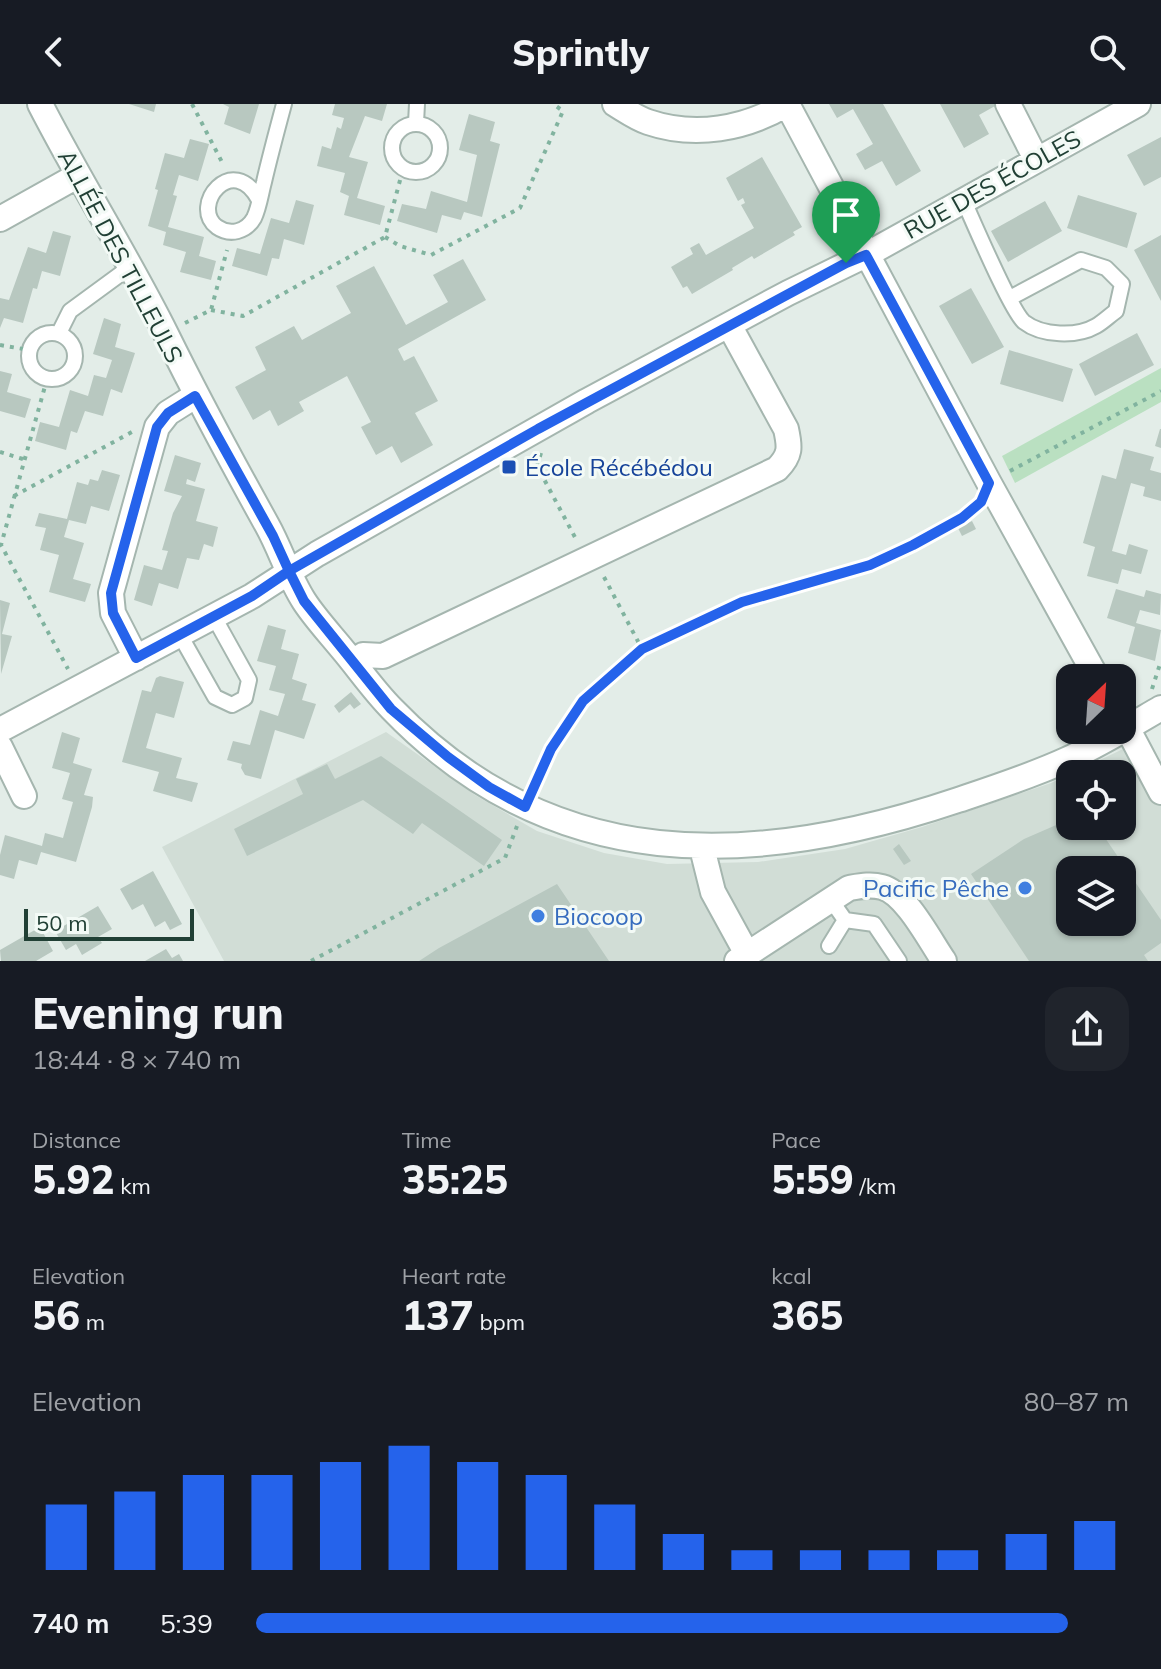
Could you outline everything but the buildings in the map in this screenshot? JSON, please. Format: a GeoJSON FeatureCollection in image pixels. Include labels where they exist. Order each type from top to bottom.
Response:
{"type":"FeatureCollection","features":[{"type":"Feature","properties":{"kind":"street","name":"ALLÉE DES TILLEULS"},"geometry":{"type":"LineString","coordinates":[[40,104],[273,536],[304,601],[391,709],[489,787],[525,807],[566,823],[612,835],[658,845],[702,848],[758,846],[811,839],[926,811],[1056,765],[1100,744]]}},
{"type":"Feature","properties":{"kind":"street"},"geometry":{"type":"LineString","coordinates":[[615,104],[647,122],[690,130],[743,124],[787,104],[856,259],[989,483],[1089,664]]}},
{"type":"Feature","properties":{"kind":"street"},"geometry":{"type":"LineString","coordinates":[[1008,104],[1036,159]]}},
{"type":"Feature","properties":{"kind":"street","name":"RUE DES ÉCOLES"},"geometry":{"type":"LineString","coordinates":[[0,730],[252,596],[289,571],[538,429],[1138,104]]}},
{"type":"Feature","properties":{"kind":"street"},"geometry":{"type":"LineString","coordinates":[[0,219],[77,176]]}},
{"type":"Feature","properties":{"kind":"street"},"geometry":{"type":"LineString","coordinates":[[354,663],[363,655],[383,656],[777,469],[787,459],[790,448],[786,429],[729,325]]}},
{"type":"Feature","properties":{"kind":"street"},"geometry":{"type":"LineString","coordinates":[[136,658],[113,613],[111,593],[157,427],[168,413],[195,396]]}},
{"type":"Feature","properties":{"kind":"street","name":"ALLÉE DES TILLEULS"},"geometry":{"type":"LineString","coordinates":[[1136,716],[1155,703]]}},
{"type":"Feature","properties":{"kind":"street"},"geometry":{"type":"LineString","coordinates":[[1136,744],[1161,792]]}},
{"type":"Feature","properties":{"kind":"street"},"geometry":{"type":"LineString","coordinates":[[0,747],[24,796]]}},
{"type":"Feature","properties":{"kind":"street"},"geometry":{"type":"LineString","coordinates":[[702,848],[713,892],[742,957],[849,888],[868,885],[885,887],[900,897],[944,961]]}},
{"type":"Feature","properties":{"kind":"lane"},"geometry":{"type":"LineString","coordinates":[[259,200],[252,187],[242,181],[231,180],[218,186],[210,197],[207,210],[212,223],[231,233],[244,229],[254,218],[259,200],[284,104]]}},
{"type":"Feature","properties":{"kind":"lane"},"geometry":{"type":"LineString","coordinates":[[416,123],[417,104]]}},
{"type":"Feature","properties":{"kind":"lane"},"geometry":{"type":"LineString","coordinates":[[416,123],[430,128],[440,142],[438,156],[432,166],[419,172],[403,169],[394,158],[392,143],[401,128],[416,123]]}},
{"type":"Feature","properties":{"kind":"lane"},"geometry":{"type":"LineString","coordinates":[[963,199],[1010,298],[1023,321],[1043,331],[1063,334],[1093,328],[1116,311],[1122,284],[1106,268],[1081,260],[1010,298]]}},
{"type":"Feature","properties":{"kind":"lane"},"geometry":{"type":"LineString","coordinates":[[59,333],[70,311],[130,267]]}},
{"type":"Feature","properties":{"kind":"lane"},"geometry":{"type":"LineString","coordinates":[[51,332],[59,333],[72,343],[76,358],[69,372],[55,379],[47,379],[30,365],[29,350],[37,337],[51,332]]}},
{"type":"Feature","properties":{"kind":"lane"},"geometry":{"type":"LineString","coordinates":[[180,635],[215,697],[232,705],[245,698],[249,680],[214,617]]}},
{"type":"Feature","properties":{"kind":"lane"},"geometry":{"type":"LineString","coordinates":[[831,900],[845,920],[874,924],[899,961]]}},
{"type":"Feature","properties":{"kind":"lane"},"geometry":{"type":"LineString","coordinates":[[829,946],[845,920]]}},
{"type":"Feature","properties":{"kind":"path"},"geometry":{"type":"LineString","coordinates":[[192,104],[231,180]]}},
{"type":"Feature","properties":{"kind":"path"},"geometry":{"type":"LineString","coordinates":[[553,104],[563,111]]}},
{"type":"Feature","properties":{"kind":"path"},"geometry":{"type":"LineString","coordinates":[[385,237],[400,246],[431,255],[520,208],[563,111],[562,104]]}},
{"type":"Feature","properties":{"kind":"path"},"geometry":{"type":"LineString","coordinates":[[165,333],[211,310],[243,316],[385,237],[403,169]]}},
{"type":"Feature","properties":{"kind":"path"},"geometry":{"type":"LineString","coordinates":[[211,310],[231,233]]}},
{"type":"Feature","properties":{"kind":"path"},"geometry":{"type":"LineString","coordinates":[[0,345],[29,350]]}},
{"type":"Feature","properties":{"kind":"path"},"geometry":{"type":"LineString","coordinates":[[47,379],[0,545],[78,689]]}},
{"type":"Feature","properties":{"kind":"path"},"geometry":{"type":"LineString","coordinates":[[311,961],[505,858],[551,749],[583,701],[642,649],[742,602],[870,565],[913,545],[962,518],[981,502],[989,483],[1161,391]]}},
{"type":"Feature","properties":{"kind":"path"},"geometry":{"type":"LineString","coordinates":[[14,496],[168,413]]}},
{"type":"Feature","properties":{"kind":"path"},"geometry":{"type":"LineString","coordinates":[[0,452],[23,459]]}},
{"type":"Feature","properties":{"kind":"path"},"geometry":{"type":"LineString","coordinates":[[1155,703],[1161,661]]}},
{"type":"Feature","properties":{"kind":"shaded area"},"geometry":{"type":"Polygon","coordinates":[[[386,732],[475,795],[537,831],[604,853],[667,864],[758,862],[845,849],[922,827],[1056,781],[1056,840],[1136,840],[1136,760],[1100,760],[1136,743],[1161,792],[1161,961],[224,961],[162,847],[386,732]]]}},
{"type":"Feature","properties":{"kind":"green space"},"geometry":{"type":"Polygon","coordinates":[[[1161,368],[1161,402],[1015,483],[1002,456],[1161,368]]]}},
{"type":"Feature","properties":{"kind":"place","name":"École Récébédou"},"geometry":{"type":"Point","coordinates":[509,467]}},
{"type":"Feature","properties":{"kind":"place","name":"Pacific Pêche"},"geometry":{"type":"Point","coordinates":[1025,888]}},
{"type":"Feature","properties":{"kind":"place","name":"Biocoop"},"geometry":{"type":"Point","coordinates":[538,916]}},
{"type":"Feature","properties":{"kind":"route"},"geometry":{"type":"LineString","coordinates":[[846,263],[538,429],[289,571],[273,536],[195,396],[168,413],[157,427],[111,593],[113,613],[136,658],[252,596],[289,571],[304,601],[391,709],[489,787],[525,807],[551,749],[583,701],[642,649],[742,602],[870,565],[962,518],[981,502],[989,483],[866,255],[846,263]]}}]}
